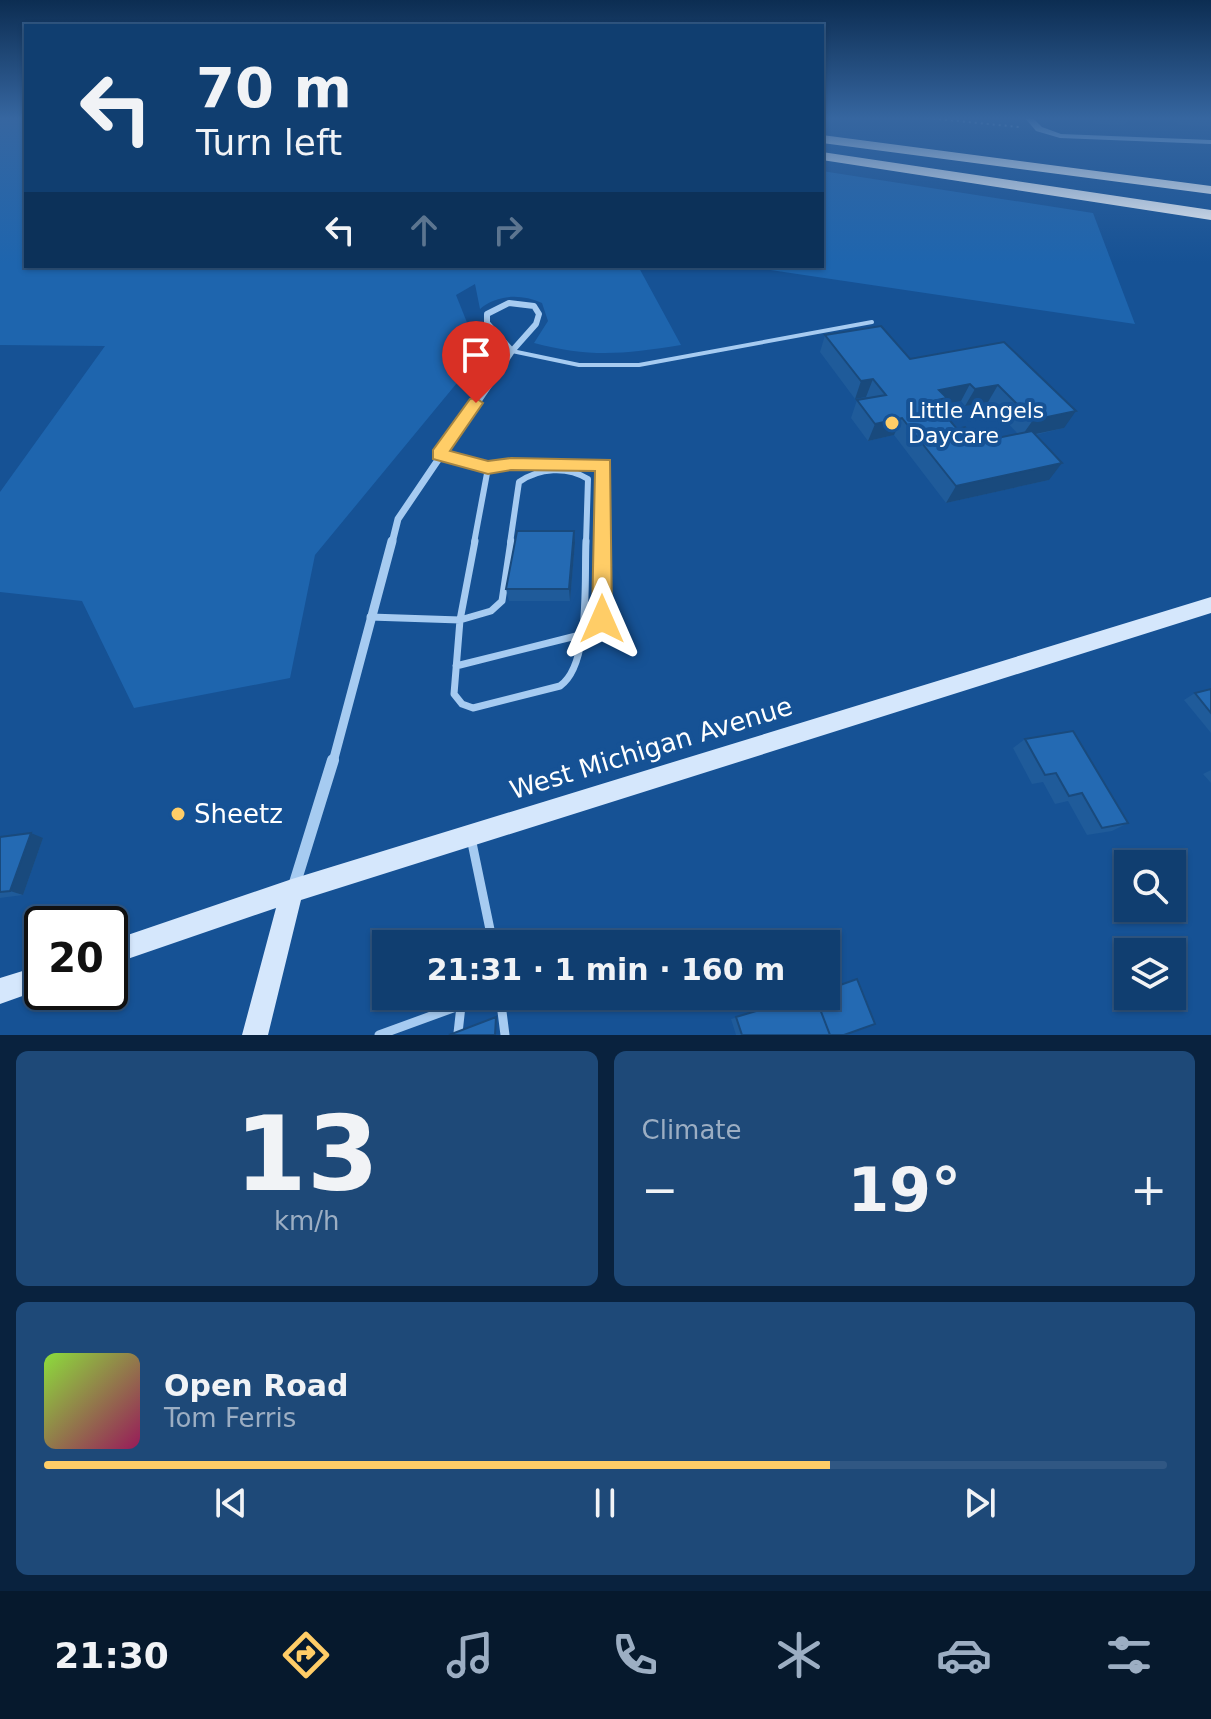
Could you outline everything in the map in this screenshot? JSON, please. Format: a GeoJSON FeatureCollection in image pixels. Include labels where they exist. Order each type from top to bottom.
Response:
{"type":"FeatureCollection","features":[{"type":"Feature","properties":{"kind":"highway"},"geometry":{"type":"LineString","coordinates":[[905,166],[1211,215]]}},
{"type":"Feature","properties":{"kind":"highway"},"geometry":{"type":"LineString","coordinates":[[925,166],[1211,203]]}},
{"type":"Feature","properties":{"kind":"highway"},"geometry":{"type":"LineString","coordinates":[[1032,166],[1211,190]]}},
{"type":"Feature","properties":{"kind":"highway"},"geometry":{"type":"LineString","coordinates":[[1048,166],[1211,183]]}},
{"type":"Feature","properties":{"kind":"main road","name":"West Michigan Avenue"},"geometry":{"type":"LineString","coordinates":[[128,947],[292,891],[1211,605]]}},
{"type":"Feature","properties":{"kind":"main road"},"geometry":{"type":"LineString","coordinates":[[255,1035],[292,891]]}},
{"type":"Feature","properties":{"kind":"main road"},"geometry":{"type":"LineString","coordinates":[[0,991],[24,983]]}},
{"type":"Feature","properties":{"kind":"street"},"geometry":{"type":"LineString","coordinates":[[292,891],[338,744],[398,519],[512,351],[536,324],[539,314],[534,306],[507,303],[494,306],[487,314],[487,323],[512,351]]}},
{"type":"Feature","properties":{"kind":"lane"},"geometry":{"type":"LineString","coordinates":[[512,351],[579,365],[639,365],[872,322]]}},
{"type":"Feature","properties":{"kind":"lane"},"geometry":{"type":"LineString","coordinates":[[439,455],[488,468],[511,464],[604,465],[602,619],[580,635],[456,666]]}},
{"type":"Feature","properties":{"kind":"lane"},"geometry":{"type":"LineString","coordinates":[[370,617],[460,621],[495,610],[502,601],[519,482],[535,472],[573,472],[588,479],[589,487],[577,669],[572,678],[560,686],[473,708],[462,704],[454,694],[460,621],[488,468]]}},
{"type":"Feature","properties":{"kind":"lane"},"geometry":{"type":"LineString","coordinates":[[471,836],[490,930]]}},
{"type":"Feature","properties":{"kind":"lane"},"geometry":{"type":"LineString","coordinates":[[379,1035],[398,1032],[451,1010]]}},
{"type":"Feature","properties":{"kind":"lane"},"geometry":{"type":"LineString","coordinates":[[458,1033],[461,1010]]}},
{"type":"Feature","properties":{"kind":"lane"},"geometry":{"type":"LineString","coordinates":[[502,1010],[505,1035]]}},
{"type":"Feature","properties":{"kind":"shaded area"},"geometry":{"type":"Polygon","coordinates":[[[0,166],[24,166],[24,268],[639,268],[681,345],[608,353],[554,348],[534,343],[548,321],[542,303],[510,297],[494,300],[480,309],[475,284],[456,295],[480,355],[315,555],[290,678],[134,708],[82,601],[0,592],[0,492],[105,346],[0,345],[0,166]]]}},
{"type":"Feature","properties":{"kind":"shaded area"},"geometry":{"type":"Polygon","coordinates":[[[824,171],[1093,213],[1135,324],[757,268],[824,268],[824,171]]]}},
{"type":"Feature","properties":{"kind":"building"},"geometry":{"type":"Polygon","coordinates":[[[881,326],[910,359],[1004,342],[1076,411],[1033,420],[998,385],[975,389],[970,384],[939,390],[947,398],[933,401],[957,429],[965,427],[978,442],[1032,431],[1062,463],[956,486],[902,418],[875,424],[857,400],[886,395],[873,379],[861,381],[825,335],[881,326]]]}},
{"type":"Feature","properties":{"kind":"building"},"geometry":{"type":"Polygon","coordinates":[[[517,531],[574,531],[569,589],[506,589],[517,531]]]}},
{"type":"Feature","properties":{"kind":"building"},"geometry":{"type":"Polygon","coordinates":[[[1211,689],[1211,713],[1195,693],[1211,689]]]}},
{"type":"Feature","properties":{"kind":"building"},"geometry":{"type":"Polygon","coordinates":[[[1073,731],[1128,823],[1102,828],[1082,793],[1069,796],[1056,773],[1045,775],[1025,739],[1073,731]]]}},
{"type":"Feature","properties":{"kind":"building"},"geometry":{"type":"Polygon","coordinates":[[[31,833],[10,891],[0,892],[0,837],[31,833]]]}},
{"type":"Feature","properties":{"kind":"building"},"geometry":{"type":"Polygon","coordinates":[[[857,979],[875,1024],[844,1035],[830,1035],[820,1010],[840,1010],[840,985],[857,979]]]}},
{"type":"Feature","properties":{"kind":"building"},"geometry":{"type":"Polygon","coordinates":[[[760,1010],[820,1010],[830,1035],[742,1035],[736,1017],[760,1010]]]}},
{"type":"Feature","properties":{"kind":"building"},"geometry":{"type":"Polygon","coordinates":[[[496,1017],[495,1035],[449,1035],[496,1017]]]}},
{"type":"Feature","properties":{"kind":"place","name":"Little Angels Daycare"},"geometry":{"type":"Point","coordinates":[892,423]}},
{"type":"Feature","properties":{"kind":"place","name":"Sheetz"},"geometry":{"type":"Point","coordinates":[178,814]}},
{"type":"Feature","properties":{"kind":"route"},"geometry":{"type":"LineString","coordinates":[[476,403],[439,455],[488,468],[511,464],[604,465],[602,619]]}}]}
